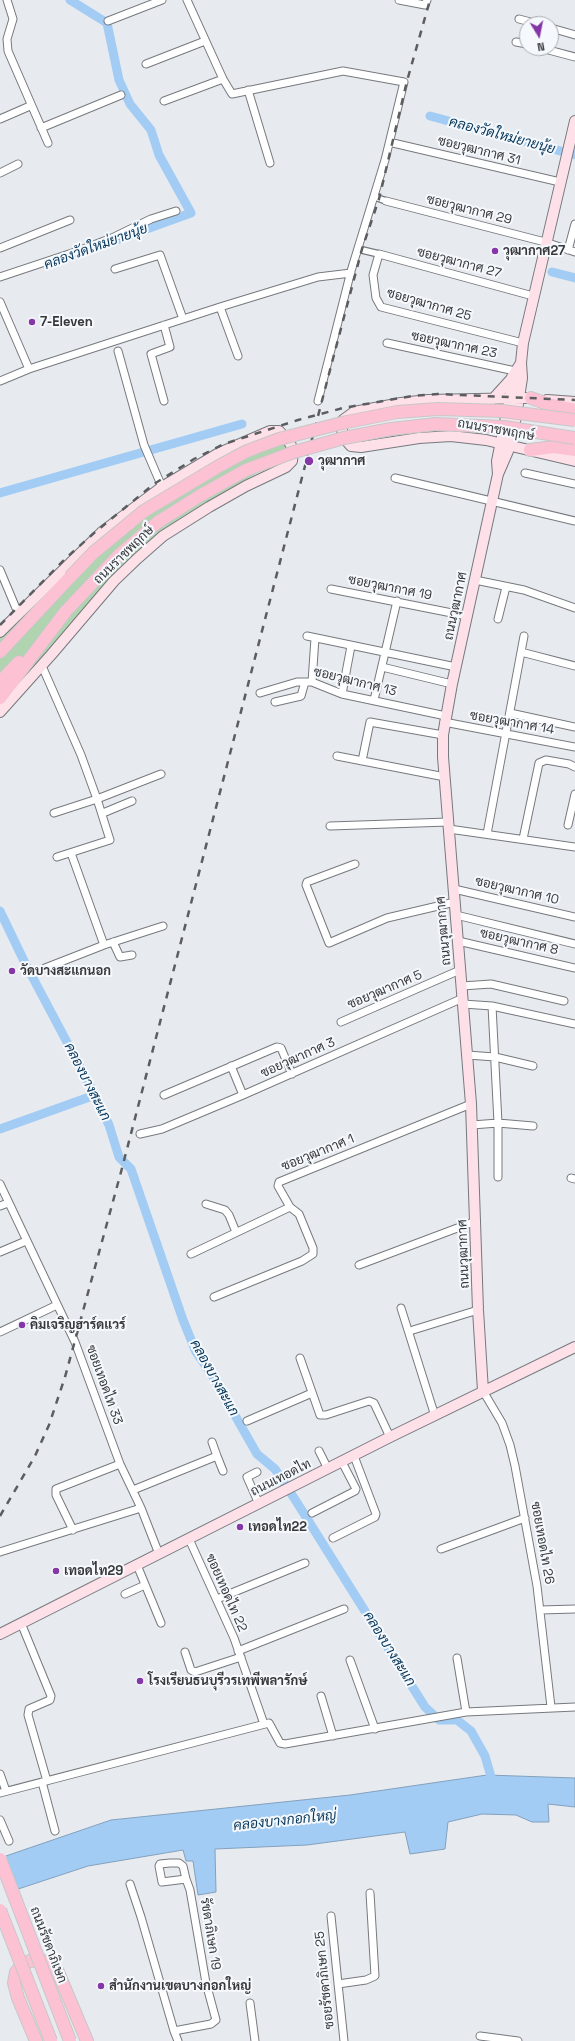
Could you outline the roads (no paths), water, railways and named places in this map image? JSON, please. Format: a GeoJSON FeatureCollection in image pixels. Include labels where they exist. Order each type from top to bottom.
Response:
{"type":"FeatureCollection","features":[{"type":"Feature","properties":{"kind":"main road","name":"ถนนวุฒากาศ"},"geometry":{"type":"LineString","coordinates":[[483,1391],[478,1310],[471,1104],[443,735],[452,684],[505,445],[520,398],[518,372],[523,343],[575,124]]}},
{"type":"Feature","properties":{"kind":"main road"},"geometry":{"type":"LineString","coordinates":[[492,400],[518,372],[525,389],[520,398],[575,410]]}},
{"type":"Feature","properties":{"kind":"main road","name":"ถนนราชพฤกษ์"},"geometry":{"type":"LineString","coordinates":[[575,402],[520,398],[492,400],[428,400],[354,412],[343,420],[342,429],[343,437],[351,446],[361,447],[419,438],[451,436],[486,440],[575,461]]}},
{"type":"Feature","properties":{"kind":"main road","name":"ถนนราชพฤกษ์"},"geometry":{"type":"LineString","coordinates":[[0,652],[98,548],[144,511],[247,451],[278,439],[342,423],[397,412],[438,409],[502,411],[575,420]]}},
{"type":"Feature","properties":{"kind":"main road","name":"ถนนราชพฤกษ์"},"geometry":{"type":"LineString","coordinates":[[0,682],[119,555],[158,522],[201,495],[246,470],[294,452],[344,438],[391,429],[436,424],[504,427],[575,438]]}},
{"type":"Feature","properties":{"kind":"main road","name":"ถนนราชพฤกษ์"},"geometry":{"type":"LineString","coordinates":[[0,632],[102,532],[162,487],[219,453],[270,431],[279,431],[286,437],[293,451],[292,460],[286,468],[239,490],[163,536],[114,581],[42,666],[0,712]]}},
{"type":"Feature","properties":{"kind":"main road"},"geometry":{"type":"LineString","coordinates":[[486,440],[491,445],[500,467],[511,458],[530,450],[554,447],[575,450]]}},
{"type":"Feature","properties":{"kind":"main road"},"geometry":{"type":"LineString","coordinates":[[0,640],[70,577]]}},
{"type":"Feature","properties":{"kind":"main road"},"geometry":{"type":"LineString","coordinates":[[0,698],[66,611]]}},
{"type":"Feature","properties":{"kind":"main road","name":"ถนนเทอดไท"},"geometry":{"type":"LineString","coordinates":[[0,1634],[390,1437],[575,1347]]}},
{"type":"Feature","properties":{"kind":"main road","name":"ถนนรัชดาภิเษก"},"geometry":{"type":"LineString","coordinates":[[0,1859],[70,2041]]}},
{"type":"Feature","properties":{"kind":"main road"},"geometry":{"type":"LineString","coordinates":[[0,1910],[51,2041]]}},
{"type":"Feature","properties":{"kind":"main road"},"geometry":{"type":"LineString","coordinates":[[36,2041],[18,1998],[14,1983],[16,1972],[22,1965],[30,1961],[39,1960],[49,1963],[58,1972],[87,2041]]}},
{"type":"Feature","properties":{"kind":"street"},"geometry":{"type":"LineString","coordinates":[[8,0],[13,19],[6,45],[30,106],[48,143]]}},
{"type":"Feature","properties":{"kind":"street"},"geometry":{"type":"LineString","coordinates":[[108,21],[162,0]]}},
{"type":"Feature","properties":{"kind":"street"},"geometry":{"type":"LineString","coordinates":[[187,0],[223,79],[232,94],[343,71],[404,82],[375,197],[351,273],[318,401]]}},
{"type":"Feature","properties":{"kind":"street"},"geometry":{"type":"LineString","coordinates":[[399,0],[425,5],[427,0]]}},
{"type":"Feature","properties":{"kind":"street"},"geometry":{"type":"LineString","coordinates":[[559,30],[575,35]]}},
{"type":"Feature","properties":{"kind":"street"},"geometry":{"type":"LineString","coordinates":[[146,64],[205,41]]}},
{"type":"Feature","properties":{"kind":"street"},"geometry":{"type":"LineString","coordinates":[[559,53],[575,57]]}},
{"type":"Feature","properties":{"kind":"street"},"geometry":{"type":"LineString","coordinates":[[164,101],[223,79]]}},
{"type":"Feature","properties":{"kind":"street"},"geometry":{"type":"LineString","coordinates":[[248,90],[270,162]]}},
{"type":"Feature","properties":{"kind":"street"},"geometry":{"type":"LineString","coordinates":[[41,128],[121,95]]}},
{"type":"Feature","properties":{"kind":"street"},"geometry":{"type":"LineString","coordinates":[[0,119],[30,106]]}},
{"type":"Feature","properties":{"kind":"street","name":"ซอยวุฒากาศ 31"},"geometry":{"type":"LineString","coordinates":[[393,143],[560,182]]}},
{"type":"Feature","properties":{"kind":"street"},"geometry":{"type":"LineString","coordinates":[[0,172],[18,164]]}},
{"type":"Feature","properties":{"kind":"street"},"geometry":{"type":"LineString","coordinates":[[375,197],[386,200]]}},
{"type":"Feature","properties":{"kind":"street","name":"ซอยวุฒากาศ 29"},"geometry":{"type":"LineString","coordinates":[[386,200],[546,242],[572,251]]}},
{"type":"Feature","properties":{"kind":"street"},"geometry":{"type":"LineString","coordinates":[[0,277],[78,251],[112,238],[151,219],[176,211]]}},
{"type":"Feature","properties":{"kind":"street"},"geometry":{"type":"LineString","coordinates":[[0,248],[70,220]]}},
{"type":"Feature","properties":{"kind":"street"},"geometry":{"type":"LineString","coordinates":[[572,251],[575,224]]}},
{"type":"Feature","properties":{"kind":"street"},"geometry":{"type":"LineString","coordinates":[[358,249],[379,254]]}},
{"type":"Feature","properties":{"kind":"street","name":"ซอยวุฒากาศ 27"},"geometry":{"type":"LineString","coordinates":[[379,254],[534,296]]}},
{"type":"Feature","properties":{"kind":"street","name":"ซอยวุฒากาศ 25"},"geometry":{"type":"LineString","coordinates":[[379,254],[373,275],[373,283],[377,303],[381,306],[523,343]]}},
{"type":"Feature","properties":{"kind":"street"},"geometry":{"type":"LineString","coordinates":[[115,269],[160,255],[183,319]]}},
{"type":"Feature","properties":{"kind":"street"},"geometry":{"type":"LineString","coordinates":[[0,381],[29,369],[220,307],[318,277],[351,273]]}},
{"type":"Feature","properties":{"kind":"street"},"geometry":{"type":"LineString","coordinates":[[0,302],[29,369]]}},
{"type":"Feature","properties":{"kind":"street"},"geometry":{"type":"LineString","coordinates":[[220,307],[238,356]]}},
{"type":"Feature","properties":{"kind":"street"},"geometry":{"type":"LineString","coordinates":[[164,325],[170,347],[151,355],[164,401]]}},
{"type":"Feature","properties":{"kind":"street","name":"ซอยวุฒากาศ 23"},"geometry":{"type":"LineString","coordinates":[[387,343],[518,372]]}},
{"type":"Feature","properties":{"kind":"street"},"geometry":{"type":"LineString","coordinates":[[118,351],[144,445],[162,487]]}},
{"type":"Feature","properties":{"kind":"street"},"geometry":{"type":"LineString","coordinates":[[525,472],[575,484]]}},
{"type":"Feature","properties":{"kind":"street"},"geometry":{"type":"LineString","coordinates":[[395,478],[492,502],[575,520]]}},
{"type":"Feature","properties":{"kind":"street"},"geometry":{"type":"LineString","coordinates":[[0,571],[18,613]]}},
{"type":"Feature","properties":{"kind":"street"},"geometry":{"type":"LineString","coordinates":[[475,580],[524,590],[575,608]]}},
{"type":"Feature","properties":{"kind":"street"},"geometry":{"type":"LineString","coordinates":[[498,619],[506,587]]}},
{"type":"Feature","properties":{"kind":"street","name":"ซอยวุฒากาศ 19"},"geometry":{"type":"LineString","coordinates":[[331,589],[467,616]]}},
{"type":"Feature","properties":{"kind":"street"},"geometry":{"type":"LineString","coordinates":[[374,700],[397,601]]}},
{"type":"Feature","properties":{"kind":"street"},"geometry":{"type":"LineString","coordinates":[[307,636],[456,667]]}},
{"type":"Feature","properties":{"kind":"street"},"geometry":{"type":"LineString","coordinates":[[487,834],[524,636]]}},
{"type":"Feature","properties":{"kind":"street"},"geometry":{"type":"LineString","coordinates":[[275,702],[300,696],[309,682],[316,638]]}},
{"type":"Feature","properties":{"kind":"street"},"geometry":{"type":"LineString","coordinates":[[342,694],[351,646]]}},
{"type":"Feature","properties":{"kind":"street"},"geometry":{"type":"LineString","coordinates":[[521,652],[575,666]]}},
{"type":"Feature","properties":{"kind":"street"},"geometry":{"type":"LineString","coordinates":[[42,666],[98,799],[110,841],[57,857]]}},
{"type":"Feature","properties":{"kind":"street"},"geometry":{"type":"LineString","coordinates":[[382,667],[452,684]]}},
{"type":"Feature","properties":{"kind":"street","name":"ซอยวุฒากาศ 13"},"geometry":{"type":"LineString","coordinates":[[260,693],[297,682],[309,682],[342,694],[374,700],[445,719]]}},
{"type":"Feature","properties":{"kind":"street"},"geometry":{"type":"LineString","coordinates":[[510,713],[575,727]]}},
{"type":"Feature","properties":{"kind":"street","name":"ซอยวุฒากาศ 14"},"geometry":{"type":"LineString","coordinates":[[445,719],[506,734],[575,747]]}},
{"type":"Feature","properties":{"kind":"street"},"geometry":{"type":"LineString","coordinates":[[362,761],[370,722],[443,735]]}},
{"type":"Feature","properties":{"kind":"street"},"geometry":{"type":"LineString","coordinates":[[337,756],[445,777]]}},
{"type":"Feature","properties":{"kind":"street"},"geometry":{"type":"LineString","coordinates":[[523,839],[538,763],[546,760],[570,764],[575,767]]}},
{"type":"Feature","properties":{"kind":"street"},"geometry":{"type":"LineString","coordinates":[[54,812],[98,799],[161,774]]}},
{"type":"Feature","properties":{"kind":"street"},"geometry":{"type":"LineString","coordinates":[[568,825],[575,794]]}},
{"type":"Feature","properties":{"kind":"street"},"geometry":{"type":"LineString","coordinates":[[102,813],[132,801]]}},
{"type":"Feature","properties":{"kind":"street"},"geometry":{"type":"LineString","coordinates":[[330,826],[449,826],[487,834],[575,847]]}},
{"type":"Feature","properties":{"kind":"street"},"geometry":{"type":"LineString","coordinates":[[71,853],[104,945]]}},
{"type":"Feature","properties":{"kind":"street"},"geometry":{"type":"LineString","coordinates":[[355,864],[307,882],[306,886],[329,943],[387,918],[455,902]]}},
{"type":"Feature","properties":{"kind":"street","name":"ซอยวุฒากาศ 10"},"geometry":{"type":"LineString","coordinates":[[454,889],[575,918]]}},
{"type":"Feature","properties":{"kind":"street"},"geometry":{"type":"LineString","coordinates":[[456,915],[575,944]]}},
{"type":"Feature","properties":{"kind":"street"},"geometry":{"type":"LineString","coordinates":[[46,968],[104,945],[163,926]]}},
{"type":"Feature","properties":{"kind":"street","name":"ซอยวุฒากาศ 8"},"geometry":{"type":"LineString","coordinates":[[458,941],[575,968]]}},
{"type":"Feature","properties":{"kind":"street"},"geometry":{"type":"LineString","coordinates":[[113,942],[120,957],[132,955]]}},
{"type":"Feature","properties":{"kind":"street","name":"ซอยวุฒากาศ 5"},"geometry":{"type":"LineString","coordinates":[[341,1022],[460,970]]}},
{"type":"Feature","properties":{"kind":"street"},"geometry":{"type":"LineString","coordinates":[[462,986],[491,984],[564,1001]]}},
{"type":"Feature","properties":{"kind":"street"},"geometry":{"type":"LineString","coordinates":[[463,1001],[575,1024]]}},
{"type":"Feature","properties":{"kind":"street","name":"ซอยวุฒากาศ 3"},"geometry":{"type":"LineString","coordinates":[[140,1134],[162,1129],[463,1001]]}},
{"type":"Feature","properties":{"kind":"street"},"geometry":{"type":"LineString","coordinates":[[492,1006],[498,1123],[498,1177]]}},
{"type":"Feature","properties":{"kind":"street"},"geometry":{"type":"LineString","coordinates":[[164,1095],[279,1047],[292,1074]]}},
{"type":"Feature","properties":{"kind":"street"},"geometry":{"type":"LineString","coordinates":[[467,1055],[495,1057],[533,1066]]}},
{"type":"Feature","properties":{"kind":"street"},"geometry":{"type":"LineString","coordinates":[[232,1066],[243,1095]]}},
{"type":"Feature","properties":{"kind":"street","name":"ซอยวุฒากาศ 1"},"geometry":{"type":"LineString","coordinates":[[290,1207],[278,1186],[279,1182],[471,1104]]}},
{"type":"Feature","properties":{"kind":"street"},"geometry":{"type":"LineString","coordinates":[[472,1125],[498,1123],[533,1126]]}},
{"type":"Feature","properties":{"kind":"street","name":"ซอยเทอดไท 33"},"geometry":{"type":"LineString","coordinates":[[0,1184],[75,1342],[120,1464],[141,1508],[159,1554]]}},
{"type":"Feature","properties":{"kind":"street"},"geometry":{"type":"LineString","coordinates":[[0,1206],[8,1203]]}},
{"type":"Feature","properties":{"kind":"street"},"geometry":{"type":"LineString","coordinates":[[206,1204],[225,1210],[229,1215],[236,1232]]}},
{"type":"Feature","properties":{"kind":"street"},"geometry":{"type":"LineString","coordinates":[[191,1254],[290,1207],[299,1214],[313,1248],[313,1254],[302,1261],[214,1297]]}},
{"type":"Feature","properties":{"kind":"street"},"geometry":{"type":"LineString","coordinates":[[360,1265],[476,1222]]}},
{"type":"Feature","properties":{"kind":"street"},"geometry":{"type":"LineString","coordinates":[[0,1252],[26,1241]]}},
{"type":"Feature","properties":{"kind":"street"},"geometry":{"type":"LineString","coordinates":[[0,1332],[57,1305]]}},
{"type":"Feature","properties":{"kind":"street"},"geometry":{"type":"LineString","coordinates":[[401,1308],[435,1416]]}},
{"type":"Feature","properties":{"kind":"street"},"geometry":{"type":"LineString","coordinates":[[413,1330],[478,1310]]}},
{"type":"Feature","properties":{"kind":"street"},"geometry":{"type":"LineString","coordinates":[[300,1358],[322,1416],[366,1402],[374,1403],[390,1437]]}},
{"type":"Feature","properties":{"kind":"street","name":"ซอยเทอดไท 26"},"geometry":{"type":"LineString","coordinates":[[483,1391],[502,1423],[510,1445],[525,1518],[540,1610],[551,1707]]}},
{"type":"Feature","properties":{"kind":"street"},"geometry":{"type":"LineString","coordinates":[[247,1421],[312,1393]]}},
{"type":"Feature","properties":{"kind":"street"},"geometry":{"type":"LineString","coordinates":[[212,1442],[223,1471]]}},
{"type":"Feature","properties":{"kind":"street"},"geometry":{"type":"LineString","coordinates":[[318,1451],[328,1469]]}},
{"type":"Feature","properties":{"kind":"street"},"geometry":{"type":"LineString","coordinates":[[133,1490],[217,1456]]}},
{"type":"Feature","properties":{"kind":"street"},"geometry":{"type":"LineString","coordinates":[[333,1538],[375,1517],[376,1514],[354,1456]]}},
{"type":"Feature","properties":{"kind":"street"},"geometry":{"type":"LineString","coordinates":[[312,1513],[355,1492],[356,1489],[342,1462]]}},
{"type":"Feature","properties":{"kind":"street"},"geometry":{"type":"LineString","coordinates":[[73,1530],[56,1495],[56,1489],[120,1464]]}},
{"type":"Feature","properties":{"kind":"street"},"geometry":{"type":"LineString","coordinates":[[257,1472],[247,1477],[259,1504]]}},
{"type":"Feature","properties":{"kind":"street"},"geometry":{"type":"LineString","coordinates":[[0,1552],[141,1508]]}},
{"type":"Feature","properties":{"kind":"street"},"geometry":{"type":"LineString","coordinates":[[441,1548],[525,1518]]}},
{"type":"Feature","properties":{"kind":"street","name":"ซอยเทอดไท 22"},"geometry":{"type":"LineString","coordinates":[[189,1539],[217,1599],[239,1654],[264,1724]]}},
{"type":"Feature","properties":{"kind":"street"},"geometry":{"type":"LineString","coordinates":[[217,1599],[305,1563]]}},
{"type":"Feature","properties":{"kind":"street"},"geometry":{"type":"LineString","coordinates":[[137,1565],[161,1623]]}},
{"type":"Feature","properties":{"kind":"street"},"geometry":{"type":"LineString","coordinates":[[125,1594],[145,1585]]}},
{"type":"Feature","properties":{"kind":"street"},"geometry":{"type":"LineString","coordinates":[[185,1652],[191,1670],[195,1672],[344,1609]]}},
{"type":"Feature","properties":{"kind":"street"},"geometry":{"type":"LineString","coordinates":[[540,1610],[575,1609]]}},
{"type":"Feature","properties":{"kind":"street"},"geometry":{"type":"LineString","coordinates":[[21,1623],[51,1696],[50,1700],[29,1709],[28,1715],[45,1781],[55,1831]]}},
{"type":"Feature","properties":{"kind":"street"},"geometry":{"type":"LineString","coordinates":[[457,1658],[466,1712]]}},
{"type":"Feature","properties":{"kind":"street"},"geometry":{"type":"LineString","coordinates":[[350,1660],[375,1729]]}},
{"type":"Feature","properties":{"kind":"street"},"geometry":{"type":"LineString","coordinates":[[321,1696],[333,1736]]}},
{"type":"Feature","properties":{"kind":"street"},"geometry":{"type":"LineString","coordinates":[[0,1774],[3,1792],[264,1724],[271,1724],[282,1744],[466,1712],[575,1707]]}},
{"type":"Feature","properties":{"kind":"street"},"geometry":{"type":"LineString","coordinates":[[0,1820],[9,1841]]}},
{"type":"Feature","properties":{"kind":"street","name":"รัชดาภิเษก 19"},"geometry":{"type":"LineString","coordinates":[[174,2031],[211,2024],[216,2020],[206,1983],[190,1890],[186,1879]]}},
{"type":"Feature","properties":{"kind":"street"},"geometry":{"type":"LineString","coordinates":[[130,1884],[142,1917],[178,2041]]}},
{"type":"Feature","properties":{"kind":"street"},"geometry":{"type":"LineString","coordinates":[[338,1984],[366,1980],[375,1976],[370,1893]]}},
{"type":"Feature","properties":{"kind":"street","name":"ซอยรัชดาภิเษก 25"},"geometry":{"type":"LineString","coordinates":[[331,1916],[344,2041]]}},
{"type":"Feature","properties":{"kind":"street"},"geometry":{"type":"LineString","coordinates":[[250,2003],[255,2041]]}},
{"type":"Feature","properties":{"kind":"street"},"geometry":{"type":"LineString","coordinates":[[480,2036],[518,2041]]}},
{"type":"Feature","properties":{"kind":"water","name":"คลองบางกอกใหญ่"},"geometry":{"type":"Polygon","coordinates":[[[487,1775],[575,1778],[575,1807],[548,1804],[549,1822],[532,1822],[516,1815],[482,1814],[448,1822],[445,1849],[410,1854],[405,1832],[307,1845],[215,1849],[216,1892],[198,1895],[193,1861],[186,1861],[183,1850],[88,1866],[0,1895],[0,1858],[111,1820],[350,1795],[487,1775]]]}},
{"type":"Feature","properties":{"kind":"waterway"},"geometry":{"type":"LineString","coordinates":[[70,0],[107,23],[119,80],[130,104],[151,130],[159,155],[191,213],[105,244]]}},
{"type":"Feature","properties":{"kind":"waterway","name":"คลองวัดใหม่ยายนุ้ย"},"geometry":{"type":"LineString","coordinates":[[430,116],[575,155]]}},
{"type":"Feature","properties":{"kind":"waterway"},"geometry":{"type":"LineString","coordinates":[[552,272],[575,278]]}},
{"type":"Feature","properties":{"kind":"waterway"},"geometry":{"type":"LineString","coordinates":[[0,493],[242,424]]}},
{"type":"Feature","properties":{"kind":"waterway","name":"คลองบางสะแก"},"geometry":{"type":"LineString","coordinates":[[0,911],[25,963],[95,1095],[109,1125],[119,1157],[131,1169],[183,1320],[196,1352],[212,1375],[257,1454],[275,1469],[425,1707],[439,1720],[457,1720],[471,1731],[485,1756],[494,1787]]}},
{"type":"Feature","properties":{"kind":"waterway"},"geometry":{"type":"LineString","coordinates":[[0,1129],[95,1095]]}},
{"type":"Feature","properties":{"kind":"railway"},"geometry":{"type":"LineString","coordinates":[[0,1516],[35,1456],[49,1425],[65,1377],[121,1172],[362,249],[379,199],[407,81],[430,0]]}},
{"type":"Feature","properties":{"kind":"railway"},"geometry":{"type":"LineString","coordinates":[[0,625],[65,559],[154,484],[194,459],[224,444],[298,420],[343,408],[412,396],[438,394],[575,400]]}},
{"type":"Feature","properties":{"kind":"place","name":"วุฒากาศ27"},"geometry":{"type":"Point","coordinates":[495,251]}},
{"type":"Feature","properties":{"kind":"place","name":"7-Eleven"},"geometry":{"type":"Point","coordinates":[32,322]}},
{"type":"Feature","properties":{"kind":"place","name":"วุฒากาศ"},"geometry":{"type":"Point","coordinates":[309,461]}},
{"type":"Feature","properties":{"kind":"place","name":"วัดบางสะแกนอก"},"geometry":{"type":"Point","coordinates":[12,971]}},
{"type":"Feature","properties":{"kind":"place","name":"คิมเจริญฮาร์ดแวร์"},"geometry":{"type":"Point","coordinates":[22,1325]}},
{"type":"Feature","properties":{"kind":"place","name":"เทอดไท22"},"geometry":{"type":"Point","coordinates":[240,1527]}},
{"type":"Feature","properties":{"kind":"place","name":"เทอดไท29"},"geometry":{"type":"Point","coordinates":[56,1571]}},
{"type":"Feature","properties":{"kind":"place","name":"โรงเรียนธนบุรีวรเทพีพลารักษ์"},"geometry":{"type":"Point","coordinates":[140,1681]}},
{"type":"Feature","properties":{"kind":"place","name":"สำนักงานเขตบางกอกใหญ่"},"geometry":{"type":"Point","coordinates":[101,1986]}}]}
